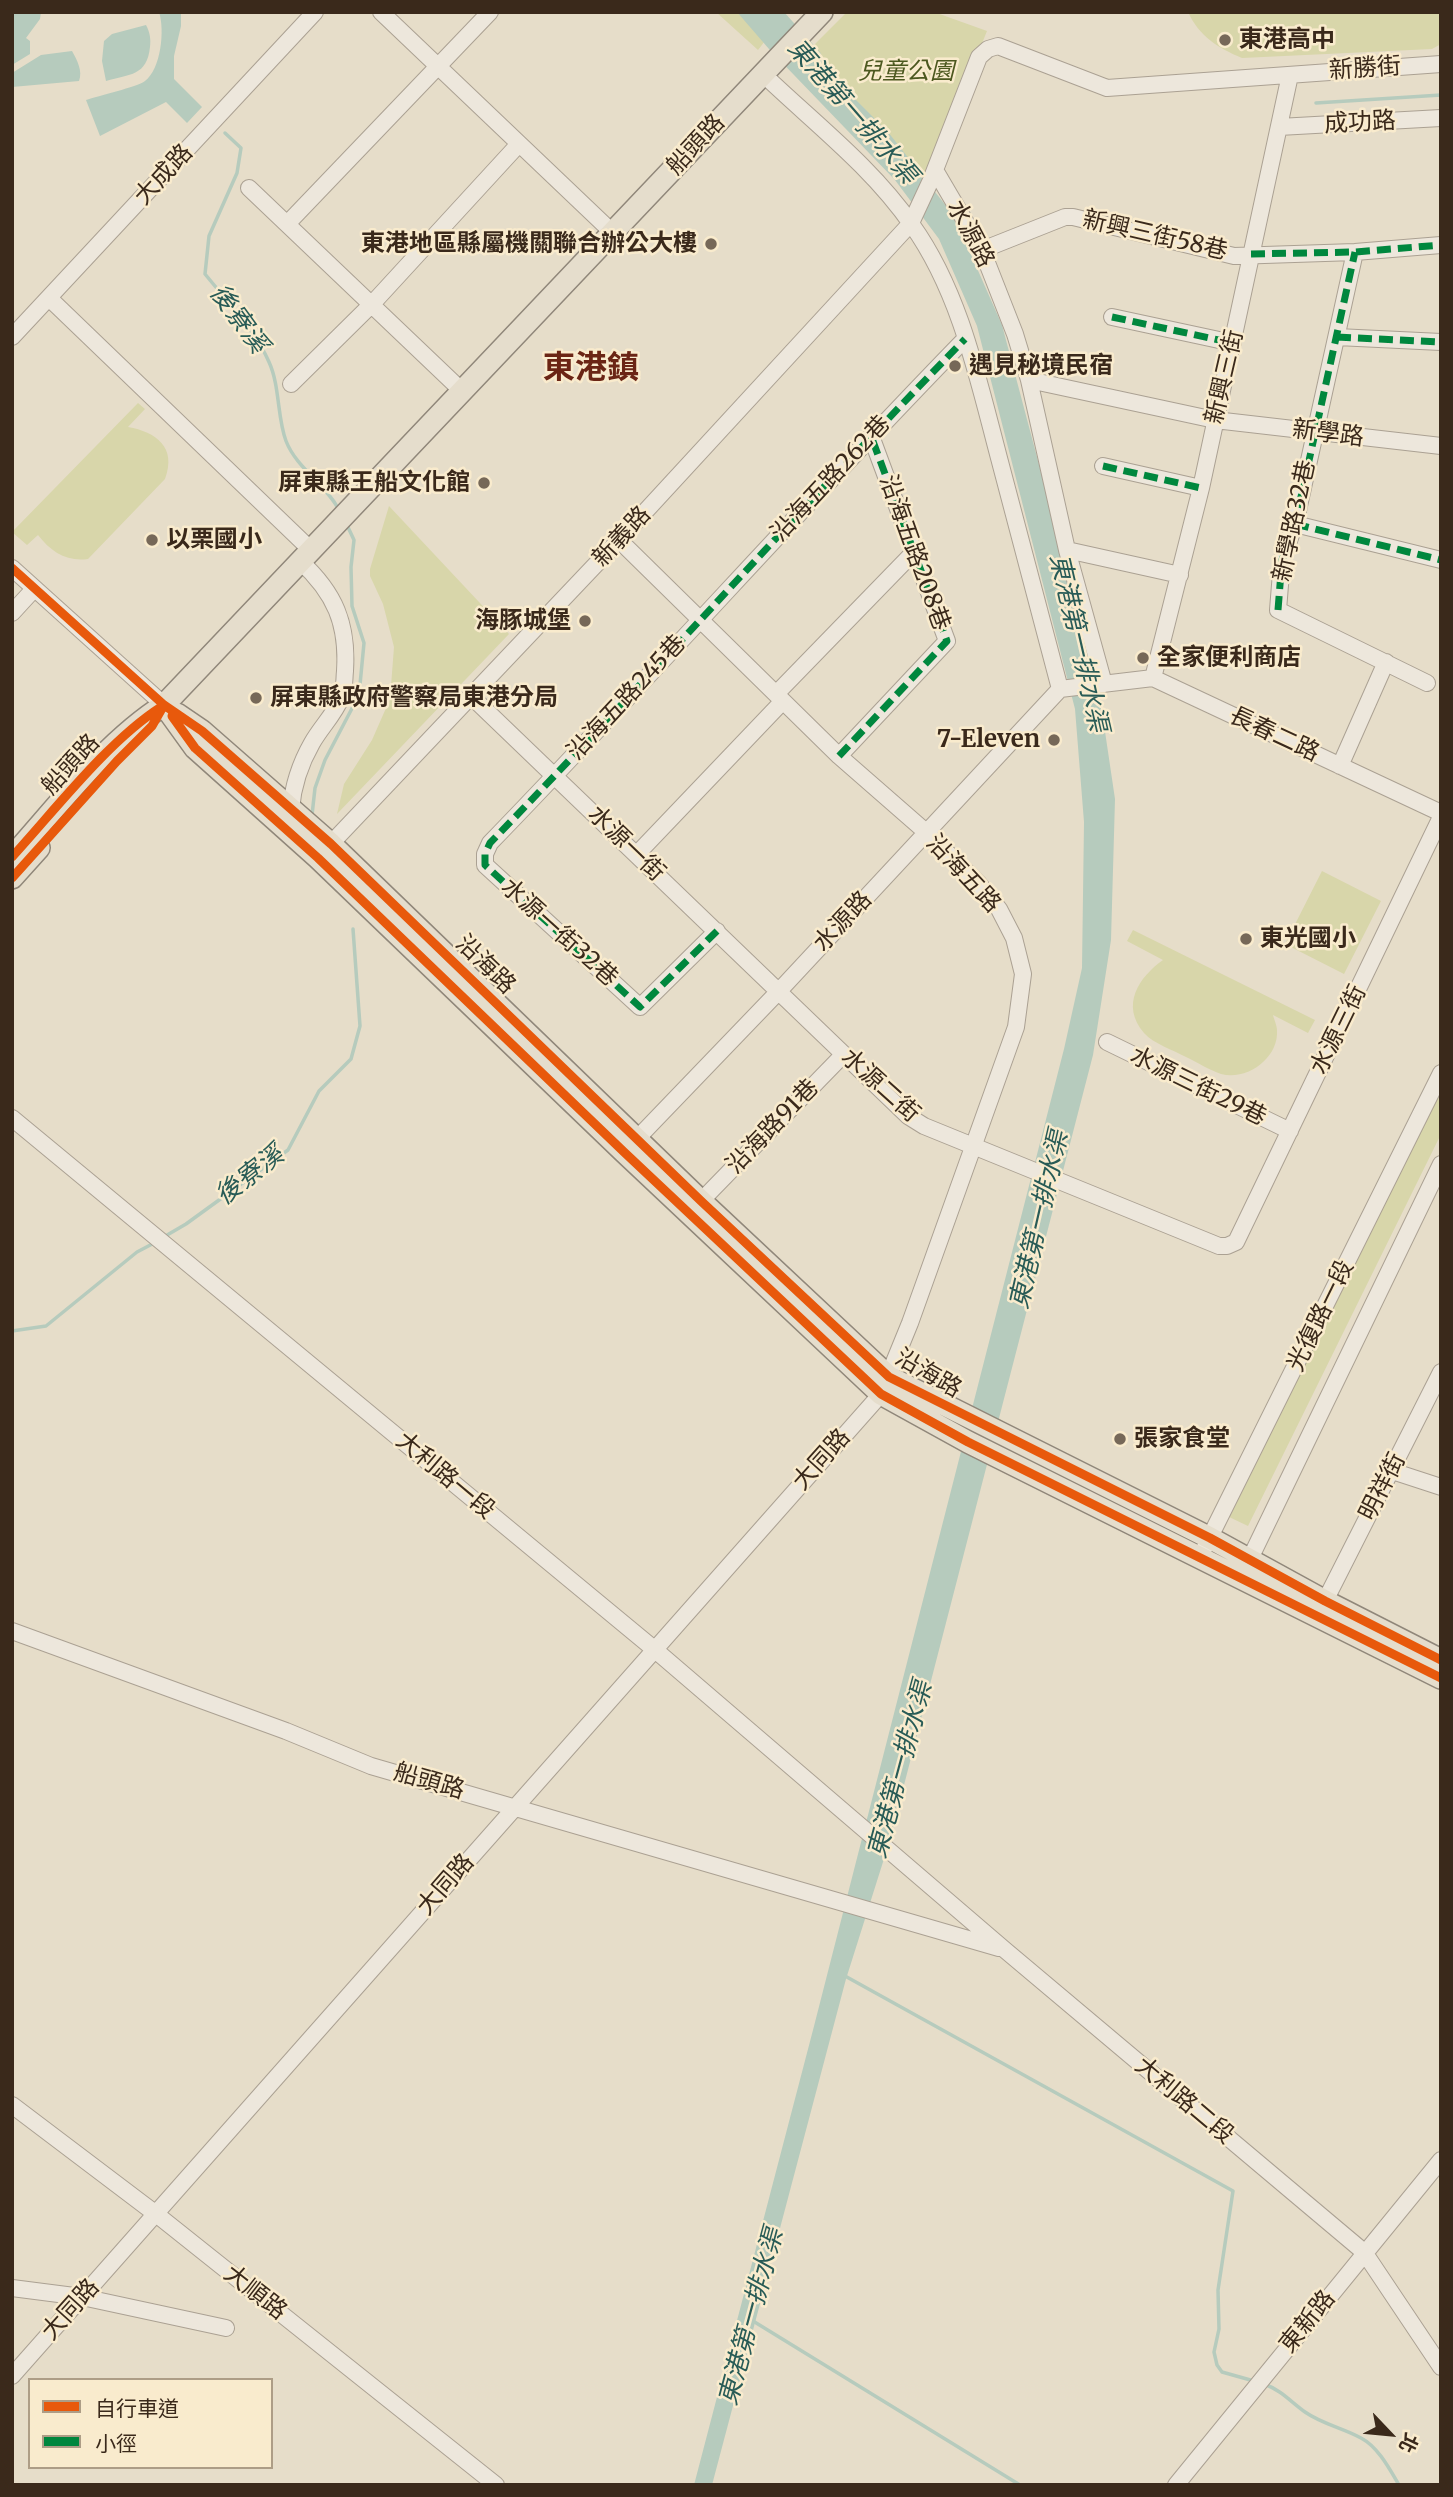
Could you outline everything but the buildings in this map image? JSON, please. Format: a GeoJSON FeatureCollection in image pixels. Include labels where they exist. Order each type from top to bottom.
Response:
{"type":"FeatureCollection","features":[{"type":"Feature","properties":{"kind":"main road","name":"船頭路"},"geometry":{"type":"LineString","coordinates":[[12,878],[152,726],[164,705],[819,15]]}},
{"type":"Feature","properties":{"kind":"main road","name":"船頭路"},"geometry":{"type":"LineString","coordinates":[[12,857],[142,719],[164,705]]}},
{"type":"Feature","properties":{"kind":"main road","name":"沿海路"},"geometry":{"type":"LineString","coordinates":[[164,705],[202,731],[290,809],[350,889],[631,1146],[701,1201],[885,1386],[976,1422],[1004,1448]]}},
{"type":"Feature","properties":{"kind":"main road","name":"沿海路"},"geometry":{"type":"LineString","coordinates":[[164,705],[195,747],[324,851],[885,1386],[968,1442],[1004,1448]]}},
{"type":"Feature","properties":{"kind":"main road"},"geometry":{"type":"LineString","coordinates":[[1004,1448],[1210,1538],[1441,1660]]}},
{"type":"Feature","properties":{"kind":"main road"},"geometry":{"type":"LineString","coordinates":[[1004,1448],[1200,1558],[1441,1678]]}},
{"type":"Feature","properties":{"kind":"street","name":"大成路"},"geometry":{"type":"LineString","coordinates":[[12,337],[315,12]]}},
{"type":"Feature","properties":{"kind":"street"},"geometry":{"type":"LineString","coordinates":[[381,12],[613,233]]}},
{"type":"Feature","properties":{"kind":"street"},"geometry":{"type":"LineString","coordinates":[[287,224],[490,12]]}},
{"type":"Feature","properties":{"kind":"street","name":"水源路"},"geometry":{"type":"LineString","coordinates":[[1101,684],[1067,550],[1029,380],[1015,334],[982,250],[933,175],[979,57],[988,49],[998,46],[1107,88],[1290,75]]}},
{"type":"Feature","properties":{"kind":"street","name":"新勝街"},"geometry":{"type":"LineString","coordinates":[[1290,75],[1441,64]]}},
{"type":"Feature","properties":{"kind":"street","name":"水源路"},"geometry":{"type":"LineString","coordinates":[[631,1146],[926,832],[1068,688],[965,339],[941,273],[914,216],[763,74]]}},
{"type":"Feature","properties":{"kind":"street","name":"新興三街"},"geometry":{"type":"LineString","coordinates":[[1153,678],[1201,488],[1290,75]]}},
{"type":"Feature","properties":{"kind":"street","name":"成功路"},"geometry":{"type":"LineString","coordinates":[[1279,127],[1441,118]]}},
{"type":"Feature","properties":{"kind":"street"},"geometry":{"type":"LineString","coordinates":[[291,384],[372,304],[518,145]]}},
{"type":"Feature","properties":{"kind":"street","name":"新義路"},"geometry":{"type":"LineString","coordinates":[[324,851],[619,540],[914,216],[933,175]]}},
{"type":"Feature","properties":{"kind":"street"},"geometry":{"type":"LineString","coordinates":[[248,188],[461,390]]}},
{"type":"Feature","properties":{"kind":"street","name":"新興三街58巷"},"geometry":{"type":"LineString","coordinates":[[982,250],[1065,217],[1234,256],[1355,252],[1441,245]]}},
{"type":"Feature","properties":{"kind":"street","name":"新學路32巷"},"geometry":{"type":"LineString","coordinates":[[1355,252],[1295,524],[1282,560],[1278,610],[1387,662]]}},
{"type":"Feature","properties":{"kind":"street"},"geometry":{"type":"LineString","coordinates":[[49,298],[306,556],[335,602],[345,639],[343,695],[330,720],[313,741],[293,785],[290,809]]}},
{"type":"Feature","properties":{"kind":"street"},"geometry":{"type":"LineString","coordinates":[[1112,317],[1233,343]]}},
{"type":"Feature","properties":{"kind":"street"},"geometry":{"type":"LineString","coordinates":[[1337,337],[1441,342]]}},
{"type":"Feature","properties":{"kind":"street","name":"沿海五路262巷"},"geometry":{"type":"LineString","coordinates":[[700,621],[965,339]]}},
{"type":"Feature","properties":{"kind":"street","name":"新學路"},"geometry":{"type":"LineString","coordinates":[[1029,380],[1215,420],[1441,446]]}},
{"type":"Feature","properties":{"kind":"street","name":"沿海五路208巷"},"geometry":{"type":"LineString","coordinates":[[839,757],[947,640],[871,436]]}},
{"type":"Feature","properties":{"kind":"street"},"geometry":{"type":"LineString","coordinates":[[1103,467],[1201,488]]}},
{"type":"Feature","properties":{"kind":"street"},"geometry":{"type":"LineString","coordinates":[[1295,524],[1441,560]]}},
{"type":"Feature","properties":{"kind":"street","name":"沿海五路"},"geometry":{"type":"LineString","coordinates":[[619,540],[839,757],[926,832],[979,884],[999,909],[1014,938],[1023,974],[1016,1027],[885,1386]]}},
{"type":"Feature","properties":{"kind":"street"},"geometry":{"type":"LineString","coordinates":[[1067,550],[1180,575]]}},
{"type":"Feature","properties":{"kind":"street"},"geometry":{"type":"LineString","coordinates":[[636,854],[914,552]]}},
{"type":"Feature","properties":{"kind":"street"},"geometry":{"type":"LineString","coordinates":[[12,568],[164,705]]}},
{"type":"Feature","properties":{"kind":"street"},"geometry":{"type":"LineString","coordinates":[[12,613],[34,589]]}},
{"type":"Feature","properties":{"kind":"street","name":"沿海五路245巷"},"geometry":{"type":"LineString","coordinates":[[555,776],[700,621]]}},
{"type":"Feature","properties":{"kind":"street"},"geometry":{"type":"LineString","coordinates":[[1340,766],[1387,662],[1427,683]]}},
{"type":"Feature","properties":{"kind":"street"},"geometry":{"type":"LineString","coordinates":[[1068,688],[1153,678]]}},
{"type":"Feature","properties":{"kind":"street","name":"長春二路"},"geometry":{"type":"LineString","coordinates":[[1153,678],[1441,815]]}},
{"type":"Feature","properties":{"kind":"street","name":"水源一街"},"geometry":{"type":"LineString","coordinates":[[472,697],[779,991]]}},
{"type":"Feature","properties":{"kind":"street","name":"水源一街32巷"},"geometry":{"type":"LineString","coordinates":[[555,776],[490,842],[485,854],[485,865],[640,1007],[717,931]]}},
{"type":"Feature","properties":{"kind":"street","name":"水源三街"},"geometry":{"type":"LineString","coordinates":[[1076,1187],[1219,1246],[1236,1242],[1441,815]]}},
{"type":"Feature","properties":{"kind":"street","name":"水源二街"},"geometry":{"type":"LineString","coordinates":[[779,991],[908,1116],[924,1126],[1076,1187]]}},
{"type":"Feature","properties":{"kind":"street","name":"水源三街29巷"},"geometry":{"type":"LineString","coordinates":[[1107,1042],[1290,1131]]}},
{"type":"Feature","properties":{"kind":"street","name":"沿海路91巷"},"geometry":{"type":"LineString","coordinates":[[701,1201],[844,1054]]}},
{"type":"Feature","properties":{"kind":"street","name":"光復路一段"},"geometry":{"type":"LineString","coordinates":[[1200,1558],[1441,1073]]}},
{"type":"Feature","properties":{"kind":"street","name":"大利路一段"},"geometry":{"type":"LineString","coordinates":[[12,1118],[654,1650],[1005,1950]]}},
{"type":"Feature","properties":{"kind":"street","name":"光復路一段"},"geometry":{"type":"LineString","coordinates":[[1240,1579],[1441,1164]]}},
{"type":"Feature","properties":{"kind":"street","name":"明祥街"},"geometry":{"type":"LineString","coordinates":[[1325,1601],[1439,1381]]}},
{"type":"Feature","properties":{"kind":"street","name":"大同路"},"geometry":{"type":"LineString","coordinates":[[12,2376],[885,1386]]}},
{"type":"Feature","properties":{"kind":"street"},"geometry":{"type":"LineString","coordinates":[[1392,1471],[1441,1487]]}},
{"type":"Feature","properties":{"kind":"street","name":"船頭路"},"geometry":{"type":"LineString","coordinates":[[12,1631],[286,1731],[371,1766],[1005,1950]]}},
{"type":"Feature","properties":{"kind":"street","name":"大利路二段"},"geometry":{"type":"LineString","coordinates":[[1005,1950],[1364,2252],[1441,2367]]}},
{"type":"Feature","properties":{"kind":"street","name":"大順路"},"geometry":{"type":"LineString","coordinates":[[12,2105],[156,2214],[496,2485]]}},
{"type":"Feature","properties":{"kind":"street","name":"東新路"},"geometry":{"type":"LineString","coordinates":[[1176,2485],[1441,2160]]}},
{"type":"Feature","properties":{"kind":"street"},"geometry":{"type":"LineString","coordinates":[[12,2288],[82,2297],[226,2328]]}},
{"type":"Feature","properties":{"kind":"green space"},"geometry":{"type":"Polygon","coordinates":[[[716,12],[741,12],[765,41],[758,50],[716,12]]]}},
{"type":"Feature","properties":{"kind":"green space","name":"兒童公園"},"geometry":{"type":"Polygon","coordinates":[[[847,12],[934,12],[987,31],[924,187],[807,52],[847,12]]]}},
{"type":"Feature","properties":{"kind":"green space"},"geometry":{"type":"Polygon","coordinates":[[[1188,12],[1441,12],[1441,44],[1432,49],[1242,58],[1210,40],[1188,12]]]}},
{"type":"Feature","properties":{"kind":"green space"},"geometry":{"type":"Polygon","coordinates":[[[138,403],[145,409],[128,427],[147,433],[162,443],[168,458],[165,479],[88,559],[66,557],[48,546],[38,535],[27,545],[12,532],[138,403]]]}},
{"type":"Feature","properties":{"kind":"green space"},"geometry":{"type":"Polygon","coordinates":[[[389,506],[509,634],[337,814],[344,784],[372,740],[390,699],[394,647],[383,604],[370,576],[389,506]]]}},
{"type":"Feature","properties":{"kind":"green space"},"geometry":{"type":"Polygon","coordinates":[[[1322,871],[1381,901],[1344,974],[1285,944],[1322,871]]]}},
{"type":"Feature","properties":{"kind":"green space"},"geometry":{"type":"Polygon","coordinates":[[[1133,930],[1315,1020],[1308,1033],[1273,1015],[1277,1028],[1273,1050],[1251,1071],[1231,1075],[1221,1074],[1158,1044],[1144,1033],[1137,1023],[1133,1002],[1140,983],[1163,960],[1127,941],[1133,930]]]}},
{"type":"Feature","properties":{"kind":"green space"},"geometry":{"type":"Polygon","coordinates":[[[1441,1091],[1441,1134],[1248,1526],[1227,1516],[1441,1091]]]}},
{"type":"Feature","properties":{"kind":"water"},"geometry":{"type":"Polygon","coordinates":[[[12,12],[41,12],[40,19],[26,38],[30,41],[30,54],[12,65],[12,12]]]}},
{"type":"Feature","properties":{"kind":"water"},"geometry":{"type":"Polygon","coordinates":[[[159,12],[181,12],[181,26],[174,56],[174,79],[202,107],[187,123],[166,102],[100,136],[86,100],[134,86],[145,81],[150,75],[155,68],[160,49],[162,29],[159,12]]]}},
{"type":"Feature","properties":{"kind":"water","name":"東港第一排水渠"},"geometry":{"type":"Polygon","coordinates":[[[737,12],[784,12],[820,52],[830,74],[888,132],[954,216],[1002,325],[1099,691],[1115,799],[1111,940],[1093,1055],[889,1843],[846,1979],[712,2485],[694,2485],[1064,1049],[1082,968],[1084,822],[1075,709],[977,326],[939,239],[895,180],[737,12]]]}},
{"type":"Feature","properties":{"kind":"water"},"geometry":{"type":"Polygon","coordinates":[[[146,25],[150,42],[145,64],[130,75],[106,81],[102,61],[104,41],[112,34],[146,25]]]}},
{"type":"Feature","properties":{"kind":"water"},"geometry":{"type":"Polygon","coordinates":[[[72,51],[80,69],[79,81],[12,87],[12,73],[41,55],[72,51]]]}},
{"type":"Feature","properties":{"kind":"waterway"},"geometry":{"type":"LineString","coordinates":[[1316,103],[1441,95]]}},
{"type":"Feature","properties":{"kind":"waterway","name":"後寮溪"},"geometry":{"type":"LineString","coordinates":[[225,133],[241,148],[237,173],[209,236],[205,274],[240,316],[269,362],[273,371],[281,422],[291,451],[339,510]]}},
{"type":"Feature","properties":{"kind":"waterway"},"geometry":{"type":"LineString","coordinates":[[312,815],[315,788],[325,760],[359,695],[364,643],[352,606],[351,567],[354,540],[346,523]]}},
{"type":"Feature","properties":{"kind":"waterway","name":"後寮溪"},"geometry":{"type":"LineString","coordinates":[[162,1238],[186,1224],[288,1150],[319,1091],[351,1059],[360,1026],[353,929]]}},
{"type":"Feature","properties":{"kind":"waterway","name":"後寮溪"},"geometry":{"type":"LineString","coordinates":[[12,1331],[46,1326],[137,1252],[156,1242]]}},
{"type":"Feature","properties":{"kind":"waterway"},"geometry":{"type":"LineString","coordinates":[[845,1976],[1233,2191],[1218,2290],[1219,2329],[1214,2352],[1222,2372],[1254,2381]]}},
{"type":"Feature","properties":{"kind":"waterway","name":"東港第一排水渠"},"geometry":{"type":"LineString","coordinates":[[753,2321],[1020,2485]]}},
{"type":"Feature","properties":{"kind":"waterway"},"geometry":{"type":"LineString","coordinates":[[1264,2384],[1312,2416],[1367,2442],[1383,2458],[1399,2485]]}},
{"type":"Feature","properties":{"kind":"marked path"},"geometry":{"type":"LineString","coordinates":[[1251,254],[1355,252],[1441,245]]}},
{"type":"Feature","properties":{"kind":"marked path"},"geometry":{"type":"LineString","coordinates":[[1278,610],[1282,560],[1295,524],[1355,252]]}},
{"type":"Feature","properties":{"kind":"marked path"},"geometry":{"type":"LineString","coordinates":[[1112,317],[1233,343]]}},
{"type":"Feature","properties":{"kind":"marked path"},"geometry":{"type":"LineString","coordinates":[[1337,337],[1441,342]]}},
{"type":"Feature","properties":{"kind":"marked path"},"geometry":{"type":"LineString","coordinates":[[717,931],[640,1007],[485,865],[485,854],[490,843],[965,339]]}},
{"type":"Feature","properties":{"kind":"marked path"},"geometry":{"type":"LineString","coordinates":[[839,756],[947,641],[871,436]]}},
{"type":"Feature","properties":{"kind":"marked path"},"geometry":{"type":"LineString","coordinates":[[1103,466],[1201,488]]}},
{"type":"Feature","properties":{"kind":"marked path"},"geometry":{"type":"LineString","coordinates":[[1295,524],[1441,560]]}},
{"type":"Feature","properties":{"kind":"cycle path"},"geometry":{"type":"LineString","coordinates":[[12,568],[164,705],[202,731],[331,844],[701,1201],[889,1377],[1210,1538],[1441,1660]]}},
{"type":"Feature","properties":{"kind":"cycle path"},"geometry":{"type":"LineString","coordinates":[[12,878],[152,726],[164,705]]}},
{"type":"Feature","properties":{"kind":"cycle path"},"geometry":{"type":"LineString","coordinates":[[12,857],[102,757],[141,721],[161,707]]}},
{"type":"Feature","properties":{"kind":"cycle path"},"geometry":{"type":"LineString","coordinates":[[172,716],[195,748],[318,858],[881,1394],[968,1442],[1441,1678]]}},
{"type":"Feature","properties":{"kind":"place","name":"東港高中"},"geometry":{"type":"Point","coordinates":[1225,40]}},
{"type":"Feature","properties":{"kind":"place","name":"東港地區縣屬機關聯合辦公大樓"},"geometry":{"type":"Point","coordinates":[711,244]}},
{"type":"Feature","properties":{"kind":"place","name":"遇見秘境民宿"},"geometry":{"type":"Point","coordinates":[955,366]}},
{"type":"Feature","properties":{"kind":"place","name":"屏東縣王船文化館"},"geometry":{"type":"Point","coordinates":[484,483]}},
{"type":"Feature","properties":{"kind":"place","name":"以栗國小"},"geometry":{"type":"Point","coordinates":[152,540]}},
{"type":"Feature","properties":{"kind":"place","name":"海豚城堡"},"geometry":{"type":"Point","coordinates":[585,621]}},
{"type":"Feature","properties":{"kind":"place","name":"全家便利商店"},"geometry":{"type":"Point","coordinates":[1143,658]}},
{"type":"Feature","properties":{"kind":"place","name":"屏東縣政府警察局東港分局"},"geometry":{"type":"Point","coordinates":[256,698]}},
{"type":"Feature","properties":{"kind":"place","name":"7-Eleven"},"geometry":{"type":"Point","coordinates":[1054,740]}},
{"type":"Feature","properties":{"kind":"place","name":"東光國小"},"geometry":{"type":"Point","coordinates":[1246,939]}},
{"type":"Feature","properties":{"kind":"place","name":"張家食堂"},"geometry":{"type":"Point","coordinates":[1120,1439]}},
{"type":"Feature","properties":{"kind":"district","name":"東港鎮"},"geometry":{"type":"Point","coordinates":[591,369]}}]}
